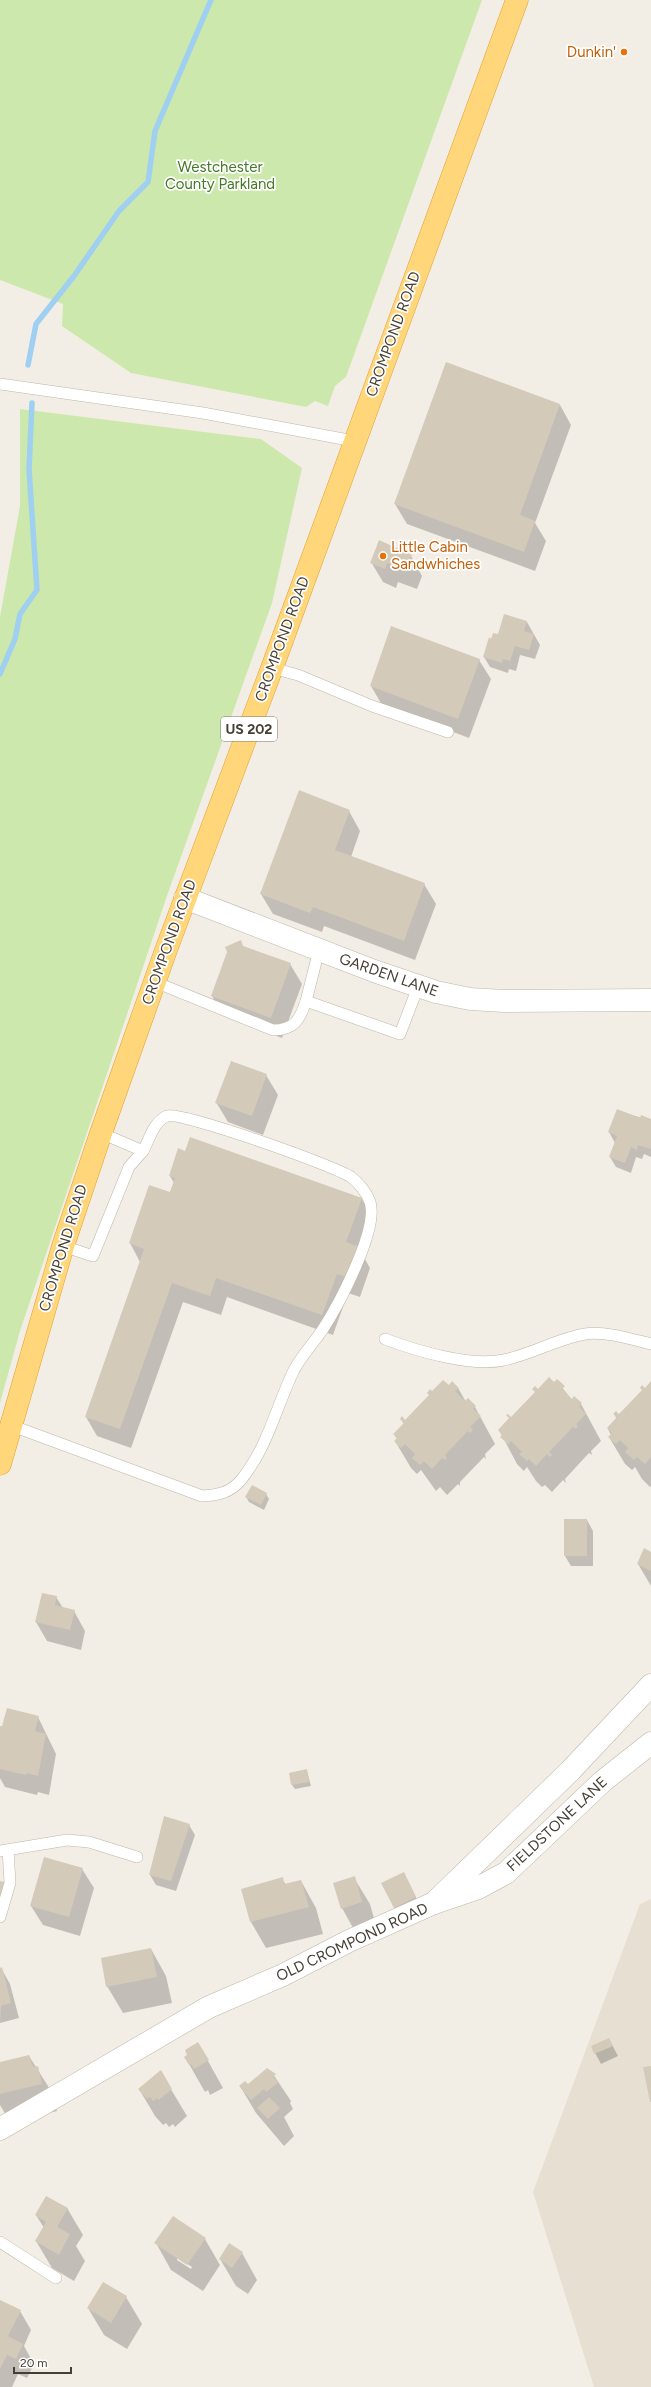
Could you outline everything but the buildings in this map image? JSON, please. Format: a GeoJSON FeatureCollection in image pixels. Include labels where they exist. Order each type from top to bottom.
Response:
{"type":"FeatureCollection","features":[{"type":"Feature","properties":{"kind":"highway","name":"CROMPOND ROAD"},"geometry":{"type":"LineString","coordinates":[[0,1464],[10,1424],[63,1246],[100,1134],[154,982],[272,668],[517,0]]}},
{"type":"Feature","properties":{"kind":"street","name":"GARDEN LANE"},"geometry":{"type":"LineString","coordinates":[[185,898],[418,987],[470,998],[504,1001],[651,1000]]}},
{"type":"Feature","properties":{"kind":"street","name":"OLD CROMPOND ROAD"},"geometry":{"type":"LineString","coordinates":[[0,2129],[209,2007],[283,1975],[349,1940],[434,1903],[570,1771],[651,1685]]}},
{"type":"Feature","properties":{"kind":"street","name":"FIELDSTONE LANE"},"geometry":{"type":"LineString","coordinates":[[434,1903],[478,1888],[506,1873],[603,1781],[651,1743]]}},
{"type":"Feature","properties":{"kind":"lane"},"geometry":{"type":"LineString","coordinates":[[0,384],[203,413],[354,442]]}},
{"type":"Feature","properties":{"kind":"lane"},"geometry":{"type":"LineString","coordinates":[[272,668],[298,675],[372,706],[448,732]]}},
{"type":"Feature","properties":{"kind":"lane"},"geometry":{"type":"LineString","coordinates":[[154,982],[273,1030],[285,1030],[295,1024],[302,1014],[319,950]]}},
{"type":"Feature","properties":{"kind":"lane"},"geometry":{"type":"LineString","coordinates":[[306,1001],[400,1034],[418,987]]}},
{"type":"Feature","properties":{"kind":"lane"},"geometry":{"type":"LineString","coordinates":[[10,1424],[202,1496],[223,1495],[240,1482],[255,1462],[304,1352],[322,1330],[350,1282],[370,1223],[371,1203],[365,1192],[351,1177],[259,1140],[182,1115],[168,1116],[158,1123],[143,1152],[129,1167],[93,1256],[63,1246]]}},
{"type":"Feature","properties":{"kind":"lane"},"geometry":{"type":"LineString","coordinates":[[100,1134],[143,1152]]}},
{"type":"Feature","properties":{"kind":"lane"},"geometry":{"type":"LineString","coordinates":[[385,1339],[419,1352],[478,1360],[502,1360],[586,1334],[609,1334],[651,1344]]}},
{"type":"Feature","properties":{"kind":"lane"},"geometry":{"type":"LineString","coordinates":[[0,1917],[10,1883],[4,1850],[67,1840],[89,1842],[137,1856]]}},
{"type":"Feature","properties":{"kind":"lane"},"geometry":{"type":"LineString","coordinates":[[0,2242],[56,2278]]}},
{"type":"Feature","properties":{"kind":"shaded area"},"geometry":{"type":"Polygon","coordinates":[[[651,1899],[651,2387],[594,2387],[533,2192],[640,1904],[651,1899]]]}},
{"type":"Feature","properties":{"kind":"green space","name":"Westchester County Parkland"},"geometry":{"type":"Polygon","coordinates":[[[0,0],[482,0],[346,377],[335,386],[328,406],[315,401],[306,407],[131,373],[62,326],[63,304],[0,280],[0,0]]]}},
{"type":"Feature","properties":{"kind":"green space"},"geometry":{"type":"Polygon","coordinates":[[[20,409],[261,439],[302,468],[272,603],[168,893],[20,1331],[0,1403],[0,617],[20,506],[20,409]]]}},
{"type":"Feature","properties":{"kind":"waterway"},"geometry":{"type":"LineString","coordinates":[[28,365],[36,324],[74,276],[119,211],[148,182],[155,131],[211,0]]}},
{"type":"Feature","properties":{"kind":"waterway"},"geometry":{"type":"LineString","coordinates":[[0,674],[15,639],[20,614],[37,590],[29,469],[32,403]]}},
{"type":"Feature","properties":{"kind":"place","name":"Dunkin'"},"geometry":{"type":"Point","coordinates":[624,52]}},
{"type":"Feature","properties":{"kind":"place","name":"Little Cabin Sandwhiches"},"geometry":{"type":"Point","coordinates":[383,556]}}]}
